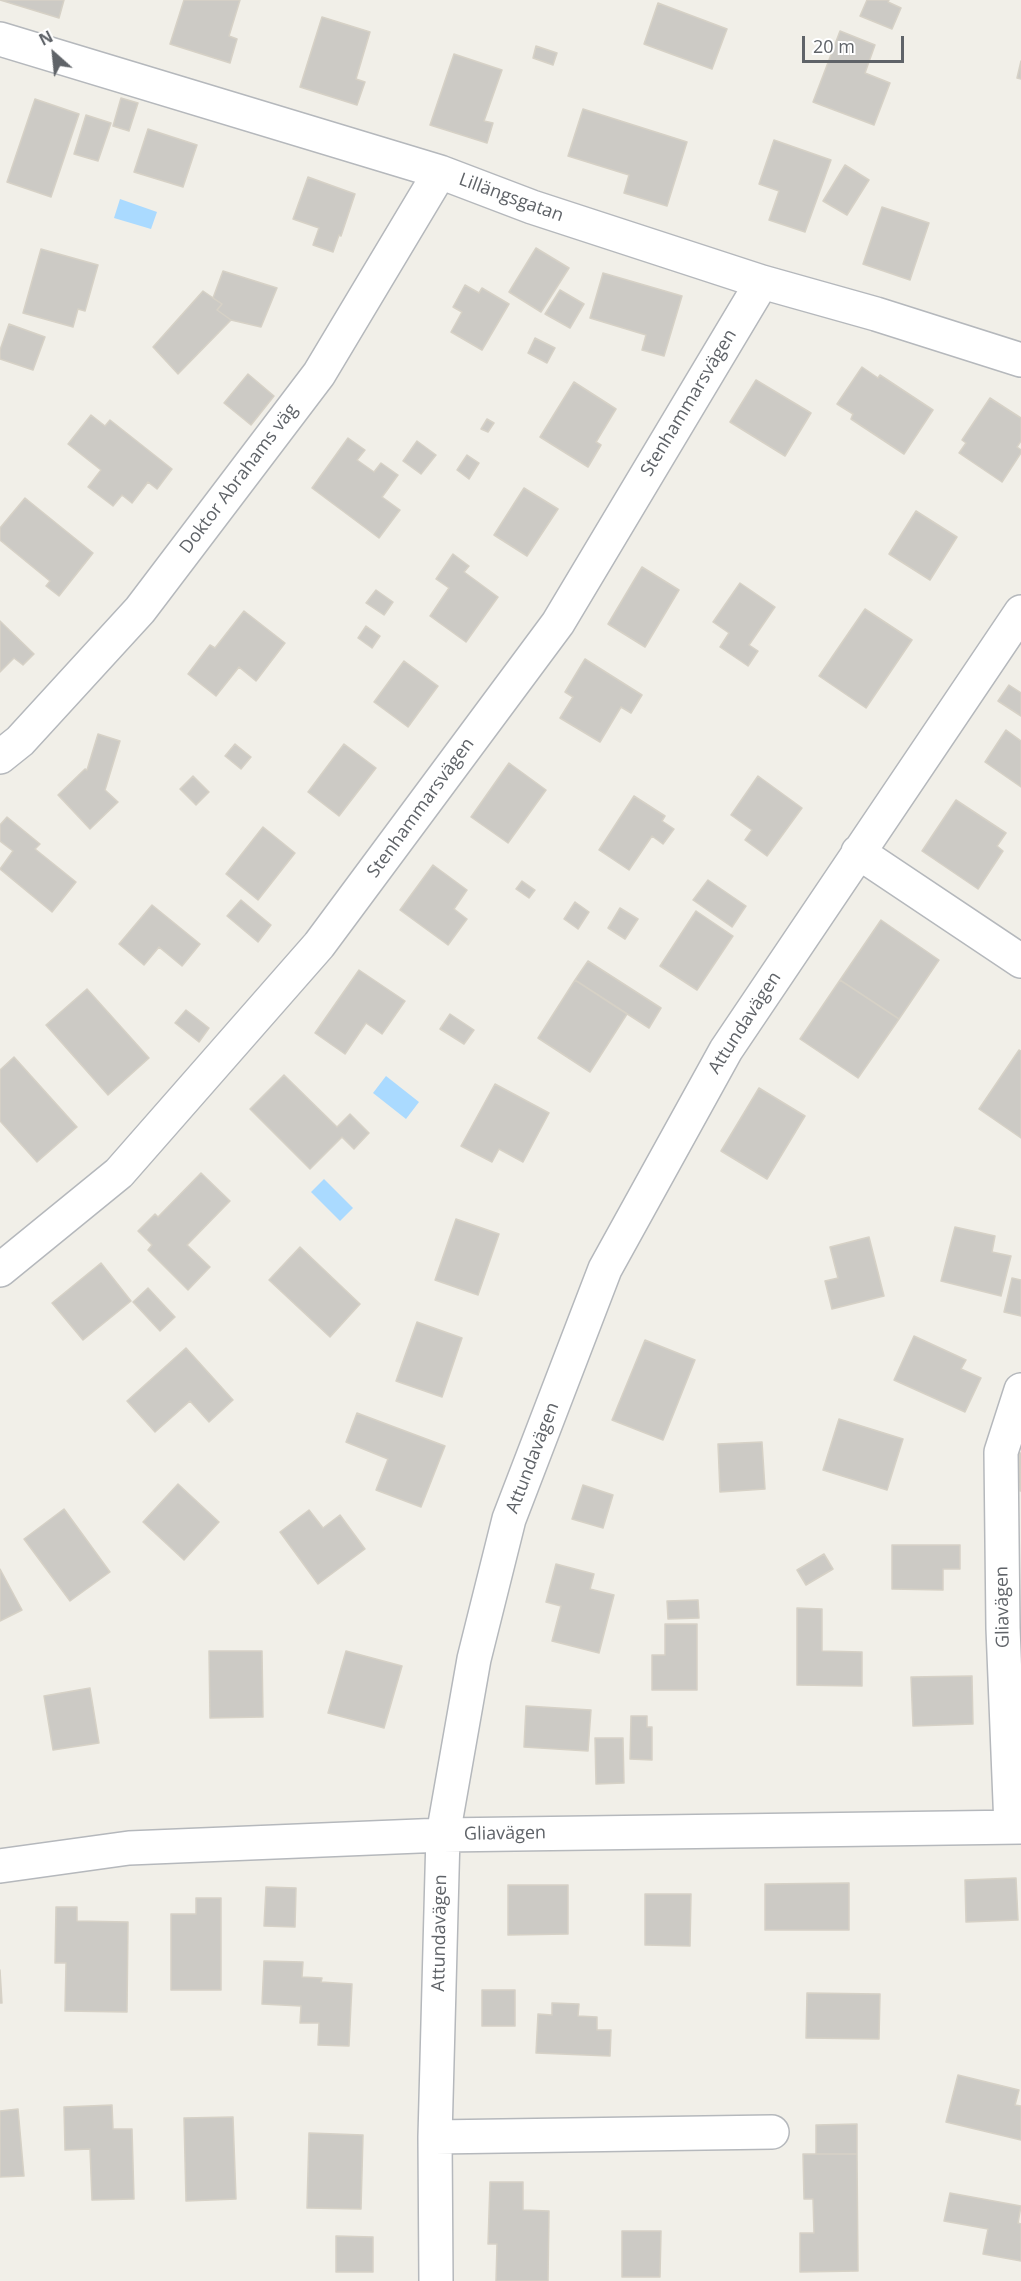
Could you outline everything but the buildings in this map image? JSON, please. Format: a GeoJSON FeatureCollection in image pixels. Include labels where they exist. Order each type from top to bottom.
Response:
{"type":"FeatureCollection","features":[{"type":"Feature","properties":{"kind":"street","name":"Lillängsgatan"},"geometry":{"type":"LineString","coordinates":[[0,39],[440,172],[532,207],[762,282],[876,314],[1021,360]]}},
{"type":"Feature","properties":{"kind":"street","name":"Doktor Abrahams väg"},"geometry":{"type":"LineString","coordinates":[[0,757],[20,741],[140,610],[319,374],[440,172]]}},
{"type":"Feature","properties":{"kind":"street","name":"Stenhammarsvägen"},"geometry":{"type":"LineString","coordinates":[[0,1270],[120,1173],[319,945],[558,623],[762,282]]}},
{"type":"Feature","properties":{"kind":"street","name":"Attundavägen"},"geometry":{"type":"LineString","coordinates":[[436,2281],[435,2137],[443,1835],[474,1659],[509,1519],[605,1269],[726,1050],[1021,612]]}},
{"type":"Feature","properties":{"kind":"street"},"geometry":{"type":"LineString","coordinates":[[858,852],[1021,962]]}},
{"type":"Feature","properties":{"kind":"street","name":"Gliavägen"},"geometry":{"type":"LineString","coordinates":[[0,1866],[129,1848],[443,1835],[1016,1827],[1003,1628],[1001,1452],[1021,1390]]}},
{"type":"Feature","properties":{"kind":"street"},"geometry":{"type":"LineString","coordinates":[[435,2137],[772,2132]]}},
{"type":"Feature","properties":{"kind":"water"},"geometry":{"type":"Polygon","coordinates":[[[120,199],[157,212],[151,229],[114,218],[120,199]]]}},
{"type":"Feature","properties":{"kind":"water"},"geometry":{"type":"Polygon","coordinates":[[[386,1076],[419,1102],[406,1119],[373,1093],[386,1076]]]}},
{"type":"Feature","properties":{"kind":"water"},"geometry":{"type":"Polygon","coordinates":[[[324,1179],[353,1208],[340,1221],[311,1192],[324,1179]]]}}]}
